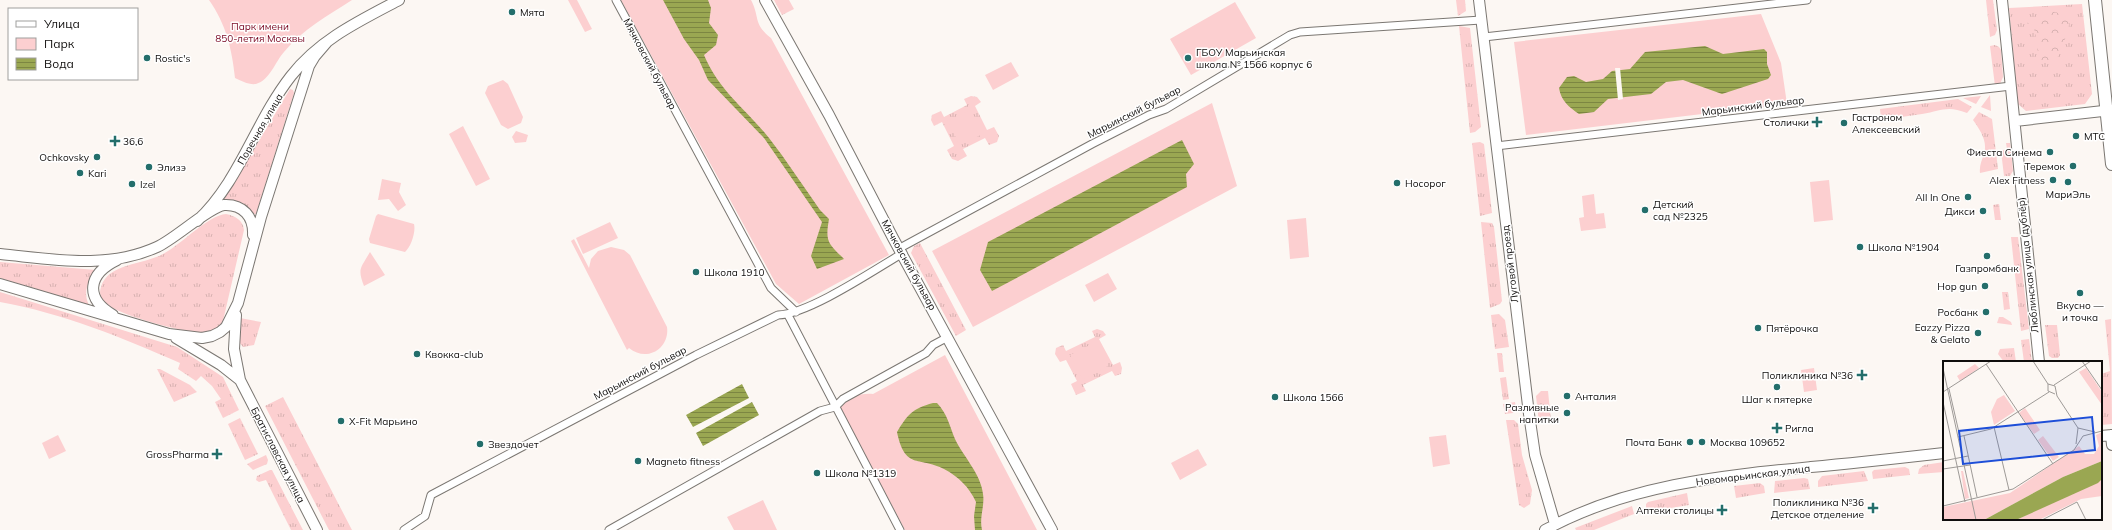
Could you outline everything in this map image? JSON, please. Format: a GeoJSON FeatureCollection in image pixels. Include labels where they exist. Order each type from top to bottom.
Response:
{"type":"FeatureCollection","features":[{"type":"Feature","properties":{"kind":"main road"},"geometry":{"type":"LineString","coordinates":[[2095,0],[2109,110],[2112,164]]}},
{"type":"Feature","properties":{"kind":"street","name":"Поречная улица"},"geometry":{"type":"LineString","coordinates":[[197,221],[226,188],[291,76],[315,51],[345,28],[399,0]]}},
{"type":"Feature","properties":{"kind":"street","name":"Мячковский бульвар"},"geometry":{"type":"LineString","coordinates":[[616,0],[771,288],[796,312]]}},
{"type":"Feature","properties":{"kind":"street","name":"Мячковский бульвар"},"geometry":{"type":"LineString","coordinates":[[765,0],[829,115],[1052,530]]}},
{"type":"Feature","properties":{"kind":"street","name":"Луговой проезд"},"geometry":{"type":"LineString","coordinates":[[1479,0],[1529,414],[1535,455],[1555,524]]}},
{"type":"Feature","properties":{"kind":"street"},"geometry":{"type":"LineString","coordinates":[[1484,37],[1807,0]]}},
{"type":"Feature","properties":{"kind":"street","name":"Люблинская улица (дублёр)"},"geometry":{"type":"LineString","coordinates":[[2002,0],[2038,361]]}},
{"type":"Feature","properties":{"kind":"street","name":"Марьинский бульвар"},"geometry":{"type":"LineString","coordinates":[[404,530],[424,516],[431,495],[696,356],[778,315],[788,315],[796,312],[901,251],[1098,141],[1149,115],[1166,109],[1290,35],[1300,32],[1482,20]]}},
{"type":"Feature","properties":{"kind":"street","name":"Поречная улица"},"geometry":{"type":"LineString","coordinates":[[0,284],[169,334],[187,337],[212,336],[226,327],[238,303],[253,245],[309,66],[327,42]]}},
{"type":"Feature","properties":{"kind":"street","name":"Марьинский бульвар"},"geometry":{"type":"LineString","coordinates":[[1496,146],[2011,86]]}},
{"type":"Feature","properties":{"kind":"street"},"geometry":{"type":"LineString","coordinates":[[2014,121],[2109,110]]}},
{"type":"Feature","properties":{"kind":"street","name":"Поречная улица"},"geometry":{"type":"LineString","coordinates":[[122,320],[99,305],[95,300],[93,291],[95,282],[101,272],[115,261],[166,242],[218,206],[236,207],[251,219],[254,227],[253,245]]}},
{"type":"Feature","properties":{"kind":"street","name":"Поречная улица"},"geometry":{"type":"LineString","coordinates":[[0,254],[85,261],[128,256]]}},
{"type":"Feature","properties":{"kind":"street","name":"Братиславская улица"},"geometry":{"type":"LineString","coordinates":[[238,303],[233,334],[235,362],[240,380],[317,530]]}},
{"type":"Feature","properties":{"kind":"street"},"geometry":{"type":"LineString","coordinates":[[788,315],[900,530]]}},
{"type":"Feature","properties":{"kind":"street","name":"Братиславская улица"},"geometry":{"type":"LineString","coordinates":[[169,334],[221,365],[240,380]]}},
{"type":"Feature","properties":{"kind":"street"},"geometry":{"type":"LineString","coordinates":[[609,530],[820,411],[835,407],[843,399],[926,353],[933,345],[948,337]]}},
{"type":"Feature","properties":{"kind":"street","name":"Новомарьинская улица"},"geometry":{"type":"LineString","coordinates":[[1545,530],[1555,524],[1604,503],[1659,488],[1729,475],[1943,453]]}},
{"type":"Feature","properties":{"kind":"green space","name":"Парк имени 850-летия Москвы"},"geometry":{"type":"Polygon","coordinates":[[[209,0],[352,0],[316,23],[299,36],[284,52],[269,75],[261,82],[253,84],[235,78],[230,47],[224,28],[209,0]]]}},
{"type":"Feature","properties":{"kind":"green space"},"geometry":{"type":"Polygon","coordinates":[[[568,0],[577,0],[592,29],[585,32],[568,0]]]}},
{"type":"Feature","properties":{"kind":"green space"},"geometry":{"type":"Polygon","coordinates":[[[621,0],[751,0],[759,24],[765,33],[771,38],[889,255],[799,304],[776,284],[621,0]]]}},
{"type":"Feature","properties":{"kind":"green space"},"geometry":{"type":"Polygon","coordinates":[[[774,0],[789,0],[794,9],[782,15],[774,0]]]}},
{"type":"Feature","properties":{"kind":"green space"},"geometry":{"type":"Polygon","coordinates":[[[1456,0],[1465,0],[1466,11],[1458,16],[1456,0]]]}},
{"type":"Feature","properties":{"kind":"green space"},"geometry":{"type":"Polygon","coordinates":[[[1986,0],[1993,0],[1997,30],[1995,35],[1990,37],[1986,0]]]}},
{"type":"Feature","properties":{"kind":"green space"},"geometry":{"type":"Polygon","coordinates":[[[1235,2],[1256,38],[1191,75],[1170,39],[1235,2]]]}},
{"type":"Feature","properties":{"kind":"green space"},"geometry":{"type":"Polygon","coordinates":[[[2082,4],[2092,94],[2085,104],[2026,111],[2018,104],[2009,8],[2082,4]]]}},
{"type":"Feature","properties":{"kind":"green space"},"geometry":{"type":"Polygon","coordinates":[[[2051,11],[2070,16],[2068,32],[2056,61],[2039,61],[2035,31],[2027,23],[2048,16],[2051,11]]]}},
{"type":"Feature","properties":{"kind":"green space"},"geometry":{"type":"Polygon","coordinates":[[[1761,14],[1781,63],[1787,104],[1526,135],[1514,42],[1761,14]]]}},
{"type":"Feature","properties":{"kind":"green space"},"geometry":{"type":"Polygon","coordinates":[[[1459,26],[1470,28],[1481,127],[1475,132],[1470,133],[1459,26]]]}},
{"type":"Feature","properties":{"kind":"green space"},"geometry":{"type":"Polygon","coordinates":[[[1995,45],[2001,50],[2003,77],[2000,84],[1995,86],[1990,46],[1995,45]]]}},
{"type":"Feature","properties":{"kind":"green space"},"geometry":{"type":"Polygon","coordinates":[[[1011,62],[1019,76],[993,90],[985,75],[1011,62]]]}},
{"type":"Feature","properties":{"kind":"green space"},"geometry":{"type":"Polygon","coordinates":[[[503,80],[508,84],[523,117],[521,123],[508,129],[501,125],[485,93],[488,86],[503,80]]]}},
{"type":"Feature","properties":{"kind":"green space"},"geometry":{"type":"Polygon","coordinates":[[[290,89],[293,90],[294,93],[256,214],[254,214],[243,204],[224,199],[290,89]]]}},
{"type":"Feature","properties":{"kind":"green space"},"geometry":{"type":"Polygon","coordinates":[[[1990,95],[1991,111],[1981,107],[1990,95]]]}},
{"type":"Feature","properties":{"kind":"green space"},"geometry":{"type":"Polygon","coordinates":[[[971,96],[977,97],[981,102],[975,106],[987,130],[994,127],[999,136],[997,142],[989,145],[985,138],[963,149],[967,156],[958,161],[952,159],[947,150],[954,146],[942,122],[934,126],[931,120],[932,115],[941,111],[944,117],[967,105],[964,99],[971,96]]]}},
{"type":"Feature","properties":{"kind":"green space"},"geometry":{"type":"Polygon","coordinates":[[[1981,96],[1976,104],[1963,98],[1981,96]]]}},
{"type":"Feature","properties":{"kind":"green space"},"geometry":{"type":"Polygon","coordinates":[[[1958,99],[1972,107],[1967,113],[1949,109],[1881,119],[1880,109],[1958,99]]]}},
{"type":"Feature","properties":{"kind":"green space"},"geometry":{"type":"Polygon","coordinates":[[[1212,103],[1237,186],[973,327],[932,251],[1212,103]]]}},
{"type":"Feature","properties":{"kind":"green space"},"geometry":{"type":"Polygon","coordinates":[[[971,110],[983,134],[960,145],[947,121],[971,110]]]}},
{"type":"Feature","properties":{"kind":"green space"},"geometry":{"type":"Polygon","coordinates":[[[1979,112],[1992,119],[1998,169],[1980,173],[1980,165],[1984,154],[1985,145],[1981,132],[1973,120],[1979,112]]]}},
{"type":"Feature","properties":{"kind":"green space"},"geometry":{"type":"Polygon","coordinates":[[[463,126],[490,179],[476,186],[449,134],[463,126]]]}},
{"type":"Feature","properties":{"kind":"green space"},"geometry":{"type":"Polygon","coordinates":[[[516,131],[528,135],[526,142],[515,143],[512,137],[516,131]]]}},
{"type":"Feature","properties":{"kind":"green space"},"geometry":{"type":"Polygon","coordinates":[[[1480,142],[1484,144],[1492,213],[1480,216],[1472,143],[1480,142]]]}},
{"type":"Feature","properties":{"kind":"green space"},"geometry":{"type":"Polygon","coordinates":[[[2006,143],[2010,143],[2013,171],[2010,176],[2004,176],[2001,151],[2007,149],[2006,143]]]}},
{"type":"Feature","properties":{"kind":"green space"},"geometry":{"type":"Polygon","coordinates":[[[382,179],[401,183],[399,192],[406,205],[398,211],[389,199],[378,200],[382,179]]]}},
{"type":"Feature","properties":{"kind":"green space"},"geometry":{"type":"Polygon","coordinates":[[[1829,180],[1833,220],[1814,222],[1810,182],[1829,180]]]}},
{"type":"Feature","properties":{"kind":"green space"},"geometry":{"type":"Polygon","coordinates":[[[1594,194],[1596,214],[1604,213],[1606,228],[1581,231],[1579,218],[1584,217],[1582,196],[1594,194]]]}},
{"type":"Feature","properties":{"kind":"green space"},"geometry":{"type":"Polygon","coordinates":[[[1999,204],[2001,220],[1995,220],[1993,205],[1999,204]]]}},
{"type":"Feature","properties":{"kind":"green space"},"geometry":{"type":"Polygon","coordinates":[[[226,214],[238,219],[244,230],[223,321],[215,330],[209,332],[187,331],[156,324],[124,313],[113,308],[102,300],[100,294],[101,287],[105,279],[111,273],[118,269],[155,258],[163,254],[211,219],[226,214]]]}},
{"type":"Feature","properties":{"kind":"green space"},"geometry":{"type":"Polygon","coordinates":[[[378,214],[414,224],[412,239],[405,252],[370,243],[369,239],[376,216],[378,214]]]}},
{"type":"Feature","properties":{"kind":"green space"},"geometry":{"type":"Polygon","coordinates":[[[1306,218],[1309,257],[1290,259],[1287,220],[1306,218]]]}},
{"type":"Feature","properties":{"kind":"green space"},"geometry":{"type":"Polygon","coordinates":[[[610,222],[618,238],[583,254],[576,238],[610,222]]]}},
{"type":"Feature","properties":{"kind":"green space"},"geometry":{"type":"Polygon","coordinates":[[[1481,222],[1492,223],[1494,227],[1502,301],[1500,304],[1490,308],[1481,222]]]}},
{"type":"Feature","properties":{"kind":"green space"},"geometry":{"type":"Polygon","coordinates":[[[2011,237],[2018,237],[2029,329],[2021,331],[2011,237]]]}},
{"type":"Feature","properties":{"kind":"green space"},"geometry":{"type":"Polygon","coordinates":[[[574,239],[589,268],[591,259],[598,251],[611,247],[624,250],[630,255],[667,327],[665,341],[656,351],[643,354],[629,348],[627,350],[571,241],[574,239]]]}},
{"type":"Feature","properties":{"kind":"green space"},"geometry":{"type":"Polygon","coordinates":[[[920,243],[966,330],[956,336],[911,253],[914,246],[920,243]]]}},
{"type":"Feature","properties":{"kind":"green space"},"geometry":{"type":"Polygon","coordinates":[[[370,252],[385,275],[364,286],[360,272],[362,265],[370,252]]]}},
{"type":"Feature","properties":{"kind":"green space"},"geometry":{"type":"Polygon","coordinates":[[[0,262],[96,270],[87,286],[86,291],[89,305],[0,278],[0,262]]]}},
{"type":"Feature","properties":{"kind":"green space"},"geometry":{"type":"Polygon","coordinates":[[[1108,273],[1117,289],[1094,302],[1085,285],[1108,273]]]}},
{"type":"Feature","properties":{"kind":"green space"},"geometry":{"type":"Polygon","coordinates":[[[0,292],[177,347],[223,377],[239,410],[223,418],[215,402],[221,399],[212,386],[201,376],[196,381],[178,369],[180,363],[137,344],[92,327],[46,313],[0,302],[0,292]]]}},
{"type":"Feature","properties":{"kind":"green space"},"geometry":{"type":"Polygon","coordinates":[[[2002,292],[2008,292],[2010,309],[2004,310],[2002,292]]]}},
{"type":"Feature","properties":{"kind":"green space"},"geometry":{"type":"Polygon","coordinates":[[[1499,314],[1505,320],[1509,347],[1495,349],[1491,315],[1499,314]]]}},
{"type":"Feature","properties":{"kind":"green space"},"geometry":{"type":"Polygon","coordinates":[[[1999,317],[2003,317],[2011,322],[2012,325],[1997,323],[1999,317]]]}},
{"type":"Feature","properties":{"kind":"green space"},"geometry":{"type":"Polygon","coordinates":[[[240,318],[261,322],[254,345],[243,347],[239,342],[240,318]]]}},
{"type":"Feature","properties":{"kind":"green space"},"geometry":{"type":"Polygon","coordinates":[[[2111,319],[2112,424],[2102,425],[2102,374],[2110,371],[2105,320],[2111,319]]]}},
{"type":"Feature","properties":{"kind":"green space"},"geometry":{"type":"Polygon","coordinates":[[[2045,325],[2057,325],[2060,355],[2058,358],[2052,358],[2049,356],[2045,325]]]}},
{"type":"Feature","properties":{"kind":"green space"},"geometry":{"type":"Polygon","coordinates":[[[1097,329],[1103,331],[1106,335],[1099,339],[1113,365],[1120,362],[1122,368],[1121,374],[1115,376],[1112,371],[1083,385],[1086,391],[1076,395],[1071,384],[1077,381],[1066,360],[1060,362],[1055,354],[1056,348],[1063,345],[1066,351],[1095,337],[1092,331],[1097,329]]]}},
{"type":"Feature","properties":{"kind":"green space"},"geometry":{"type":"Polygon","coordinates":[[[2029,339],[2032,361],[2024,361],[2021,340],[2029,339]]]}},
{"type":"Feature","properties":{"kind":"green space"},"geometry":{"type":"Polygon","coordinates":[[[1096,342],[1108,366],[1083,379],[1070,355],[1096,342]]]}},
{"type":"Feature","properties":{"kind":"green space"},"geometry":{"type":"Polygon","coordinates":[[[2014,348],[2016,361],[2003,361],[1998,354],[2000,349],[2014,348]]]}},
{"type":"Feature","properties":{"kind":"green space"},"geometry":{"type":"Polygon","coordinates":[[[1497,353],[1502,353],[1504,372],[1499,372],[1497,353]]]}},
{"type":"Feature","properties":{"kind":"green space"},"geometry":{"type":"Polygon","coordinates":[[[945,355],[1037,530],[905,530],[840,408],[851,398],[863,394],[873,394],[945,355]]]}},
{"type":"Feature","properties":{"kind":"green space"},"geometry":{"type":"Polygon","coordinates":[[[1814,368],[1817,390],[1804,392],[1801,370],[1814,368]]]}},
{"type":"Feature","properties":{"kind":"green space"},"geometry":{"type":"Polygon","coordinates":[[[157,369],[160,369],[190,385],[197,392],[174,402],[157,369]]]}},
{"type":"Feature","properties":{"kind":"green space"},"geometry":{"type":"Polygon","coordinates":[[[1506,377],[1509,399],[1503,400],[1500,378],[1506,377]]]}},
{"type":"Feature","properties":{"kind":"green space"},"geometry":{"type":"Polygon","coordinates":[[[1541,391],[1548,391],[1551,421],[1539,423],[1536,396],[1541,391]]]}},
{"type":"Feature","properties":{"kind":"green space"},"geometry":{"type":"Polygon","coordinates":[[[283,397],[352,530],[329,530],[265,406],[283,397]]]}},
{"type":"Feature","properties":{"kind":"green space"},"geometry":{"type":"Polygon","coordinates":[[[1515,402],[1516,408],[1513,413],[1505,414],[1503,404],[1515,402]]]}},
{"type":"Feature","properties":{"kind":"green space"},"geometry":{"type":"Polygon","coordinates":[[[240,418],[258,454],[245,460],[228,424],[240,418]]]}},
{"type":"Feature","properties":{"kind":"green space"},"geometry":{"type":"Polygon","coordinates":[[[1506,420],[1514,420],[1518,424],[1522,455],[1532,490],[1530,504],[1524,508],[1519,505],[1506,420]]]}},
{"type":"Feature","properties":{"kind":"green space"},"geometry":{"type":"Polygon","coordinates":[[[58,435],[66,451],[49,459],[42,443],[58,435]]]}},
{"type":"Feature","properties":{"kind":"green space"},"geometry":{"type":"Polygon","coordinates":[[[1446,435],[1450,464],[1433,467],[1429,437],[1446,435]]]}},
{"type":"Feature","properties":{"kind":"green space"},"geometry":{"type":"Polygon","coordinates":[[[1198,449],[1207,465],[1180,480],[1171,463],[1198,449]]]}},
{"type":"Feature","properties":{"kind":"green space"},"geometry":{"type":"Polygon","coordinates":[[[266,455],[268,460],[267,464],[253,470],[247,464],[266,455]]]}},
{"type":"Feature","properties":{"kind":"green space"},"geometry":{"type":"Polygon","coordinates":[[[1943,462],[1943,472],[1918,474],[1919,469],[1924,465],[1943,462]]]}},
{"type":"Feature","properties":{"kind":"green space"},"geometry":{"type":"Polygon","coordinates":[[[1905,467],[1909,469],[1910,475],[1873,479],[1872,472],[1874,470],[1905,467]]]}},
{"type":"Feature","properties":{"kind":"green space"},"geometry":{"type":"Polygon","coordinates":[[[272,470],[303,530],[291,530],[266,480],[259,482],[256,480],[257,476],[272,470]]]}},
{"type":"Feature","properties":{"kind":"green space"},"geometry":{"type":"Polygon","coordinates":[[[1864,471],[1868,481],[1818,487],[1818,481],[1822,476],[1864,471]]]}},
{"type":"Feature","properties":{"kind":"green space"},"geometry":{"type":"Polygon","coordinates":[[[1804,478],[1808,479],[1810,489],[1774,493],[1775,481],[1804,478]]]}},
{"type":"Feature","properties":{"kind":"green space"},"geometry":{"type":"Polygon","coordinates":[[[1760,483],[1764,486],[1765,493],[1736,498],[1734,486],[1760,483]]]}},
{"type":"Feature","properties":{"kind":"green space"},"geometry":{"type":"Polygon","coordinates":[[[1687,493],[1689,505],[1646,512],[1646,504],[1648,502],[1687,493]]]}},
{"type":"Feature","properties":{"kind":"green space"},"geometry":{"type":"Polygon","coordinates":[[[763,500],[777,530],[734,530],[727,517],[763,500]]]}},
{"type":"Feature","properties":{"kind":"green space"},"geometry":{"type":"Polygon","coordinates":[[[1632,506],[1634,514],[1594,530],[1576,530],[1575,528],[1632,506]]]}},
{"type":"Feature","properties":{"kind":"water"},"geometry":{"type":"Polygon","coordinates":[[[663,0],[708,0],[711,8],[709,23],[718,35],[716,45],[704,55],[710,68],[725,89],[769,138],[820,210],[829,219],[827,233],[829,242],[844,259],[817,269],[811,256],[822,222],[764,138],[708,80],[699,60],[684,39],[663,0]]]}},
{"type":"Feature","properties":{"kind":"water"},"geometry":{"type":"Polygon","coordinates":[[[1705,46],[1723,54],[1764,49],[1767,52],[1767,64],[1771,75],[1768,79],[1722,94],[1683,80],[1666,82],[1651,94],[1608,99],[1594,112],[1579,114],[1566,103],[1560,93],[1559,88],[1567,77],[1574,76],[1586,82],[1603,79],[1612,71],[1630,69],[1645,52],[1705,46]]]}},
{"type":"Feature","properties":{"kind":"water"},"geometry":{"type":"Polygon","coordinates":[[[1182,140],[1194,164],[1186,174],[1187,187],[992,291],[980,270],[988,242],[1182,140]]]}},
{"type":"Feature","properties":{"kind":"water"},"geometry":{"type":"Polygon","coordinates":[[[742,384],[749,398],[693,427],[686,415],[742,384]]]}},
{"type":"Feature","properties":{"kind":"water"},"geometry":{"type":"Polygon","coordinates":[[[752,402],[759,415],[703,446],[696,433],[752,402]]]}},
{"type":"Feature","properties":{"kind":"water"},"geometry":{"type":"Polygon","coordinates":[[[933,403],[937,403],[943,411],[958,445],[979,479],[982,487],[983,498],[981,521],[982,530],[975,530],[974,516],[976,502],[963,483],[944,469],[935,465],[914,460],[909,457],[904,452],[900,444],[897,432],[908,416],[915,410],[933,403]]]}},
{"type":"Feature","properties":{"kind":"pier"},"geometry":{"type":"Polygon","coordinates":[[[1615,68],[1620,68],[1623,99],[1618,100],[1615,68]]]}},
{"type":"Feature","properties":{"kind":"place","name":"Мята"},"geometry":{"type":"Point","coordinates":[512,12]}},
{"type":"Feature","properties":{"kind":"place","name":"Rostic's"},"geometry":{"type":"Point","coordinates":[147,58]}},
{"type":"Feature","properties":{"kind":"place","name":"ГБОУ Марьинская школа № 1566 корпус 6"},"geometry":{"type":"Point","coordinates":[1188,58]}},
{"type":"Feature","properties":{"kind":"place","name":"Столички"},"geometry":{"type":"Point","coordinates":[1817,122]}},
{"type":"Feature","properties":{"kind":"place","name":"Гастроном Алексеевский"},"geometry":{"type":"Point","coordinates":[1844,123]}},
{"type":"Feature","properties":{"kind":"place","name":"МТС"},"geometry":{"type":"Point","coordinates":[2076,136]}},
{"type":"Feature","properties":{"kind":"place","name":"36,6"},"geometry":{"type":"Point","coordinates":[115,141]}},
{"type":"Feature","properties":{"kind":"place","name":"Фиеста Синема"},"geometry":{"type":"Point","coordinates":[2050,152]}},
{"type":"Feature","properties":{"kind":"place","name":"Ochkovsky"},"geometry":{"type":"Point","coordinates":[97,157]}},
{"type":"Feature","properties":{"kind":"place","name":"Теремок"},"geometry":{"type":"Point","coordinates":[2073,166]}},
{"type":"Feature","properties":{"kind":"place","name":"Элизэ"},"geometry":{"type":"Point","coordinates":[149,167]}},
{"type":"Feature","properties":{"kind":"place","name":"Kari"},"geometry":{"type":"Point","coordinates":[80,173]}},
{"type":"Feature","properties":{"kind":"place","name":"Alex Fitness"},"geometry":{"type":"Point","coordinates":[2053,180]}},
{"type":"Feature","properties":{"kind":"place","name":"МариЭль"},"geometry":{"type":"Point","coordinates":[2068,182]}},
{"type":"Feature","properties":{"kind":"place","name":"Носорог"},"geometry":{"type":"Point","coordinates":[1397,183]}},
{"type":"Feature","properties":{"kind":"place","name":"Izel"},"geometry":{"type":"Point","coordinates":[132,184]}},
{"type":"Feature","properties":{"kind":"place","name":"All In One"},"geometry":{"type":"Point","coordinates":[1968,197]}},
{"type":"Feature","properties":{"kind":"place","name":"Детский сад №2325"},"geometry":{"type":"Point","coordinates":[1645,210]}},
{"type":"Feature","properties":{"kind":"place","name":"Дикси"},"geometry":{"type":"Point","coordinates":[1983,211]}},
{"type":"Feature","properties":{"kind":"place","name":"Школа №1904"},"geometry":{"type":"Point","coordinates":[1860,247]}},
{"type":"Feature","properties":{"kind":"place","name":"Газпромбанк"},"geometry":{"type":"Point","coordinates":[1987,256]}},
{"type":"Feature","properties":{"kind":"place","name":"Школа 1910"},"geometry":{"type":"Point","coordinates":[696,272]}},
{"type":"Feature","properties":{"kind":"place","name":"Hop gun"},"geometry":{"type":"Point","coordinates":[1985,286]}},
{"type":"Feature","properties":{"kind":"place","name":"Вкусно — и точка"},"geometry":{"type":"Point","coordinates":[2080,293]}},
{"type":"Feature","properties":{"kind":"place","name":"Росбанк"},"geometry":{"type":"Point","coordinates":[1986,312]}},
{"type":"Feature","properties":{"kind":"place","name":"Пятёрочка"},"geometry":{"type":"Point","coordinates":[1758,328]}},
{"type":"Feature","properties":{"kind":"place","name":"Eazzy Pizza & Gelato"},"geometry":{"type":"Point","coordinates":[1978,333]}},
{"type":"Feature","properties":{"kind":"place","name":"Квокка-club"},"geometry":{"type":"Point","coordinates":[417,354]}},
{"type":"Feature","properties":{"kind":"place","name":"Поликлиника №36"},"geometry":{"type":"Point","coordinates":[1862,375]}},
{"type":"Feature","properties":{"kind":"place","name":"Шаг к пятерке"},"geometry":{"type":"Point","coordinates":[1777,387]}},
{"type":"Feature","properties":{"kind":"place","name":"Анталия"},"geometry":{"type":"Point","coordinates":[1567,396]}},
{"type":"Feature","properties":{"kind":"place","name":"Школа 1566"},"geometry":{"type":"Point","coordinates":[1275,397]}},
{"type":"Feature","properties":{"kind":"place","name":"Разливные напитки"},"geometry":{"type":"Point","coordinates":[1567,413]}},
{"type":"Feature","properties":{"kind":"place","name":"X-Fit Марьино"},"geometry":{"type":"Point","coordinates":[341,421]}},
{"type":"Feature","properties":{"kind":"place","name":"Ригла"},"geometry":{"type":"Point","coordinates":[1777,428]}},
{"type":"Feature","properties":{"kind":"place","name":"Почта Банк"},"geometry":{"type":"Point","coordinates":[1690,442]}},
{"type":"Feature","properties":{"kind":"place","name":"Москва 109652"},"geometry":{"type":"Point","coordinates":[1702,442]}},
{"type":"Feature","properties":{"kind":"place","name":"Звездочет"},"geometry":{"type":"Point","coordinates":[480,444]}},
{"type":"Feature","properties":{"kind":"place","name":"GrossPharma"},"geometry":{"type":"Point","coordinates":[217,454]}},
{"type":"Feature","properties":{"kind":"place","name":"Magneto fitness"},"geometry":{"type":"Point","coordinates":[638,461]}},
{"type":"Feature","properties":{"kind":"place","name":"Школа №1319"},"geometry":{"type":"Point","coordinates":[817,473]}},
{"type":"Feature","properties":{"kind":"place","name":"Поликлиника №36 Детское отделение"},"geometry":{"type":"Point","coordinates":[1873,508]}},
{"type":"Feature","properties":{"kind":"place","name":"Аптеки столицы"},"geometry":{"type":"Point","coordinates":[1722,510]}}]}
